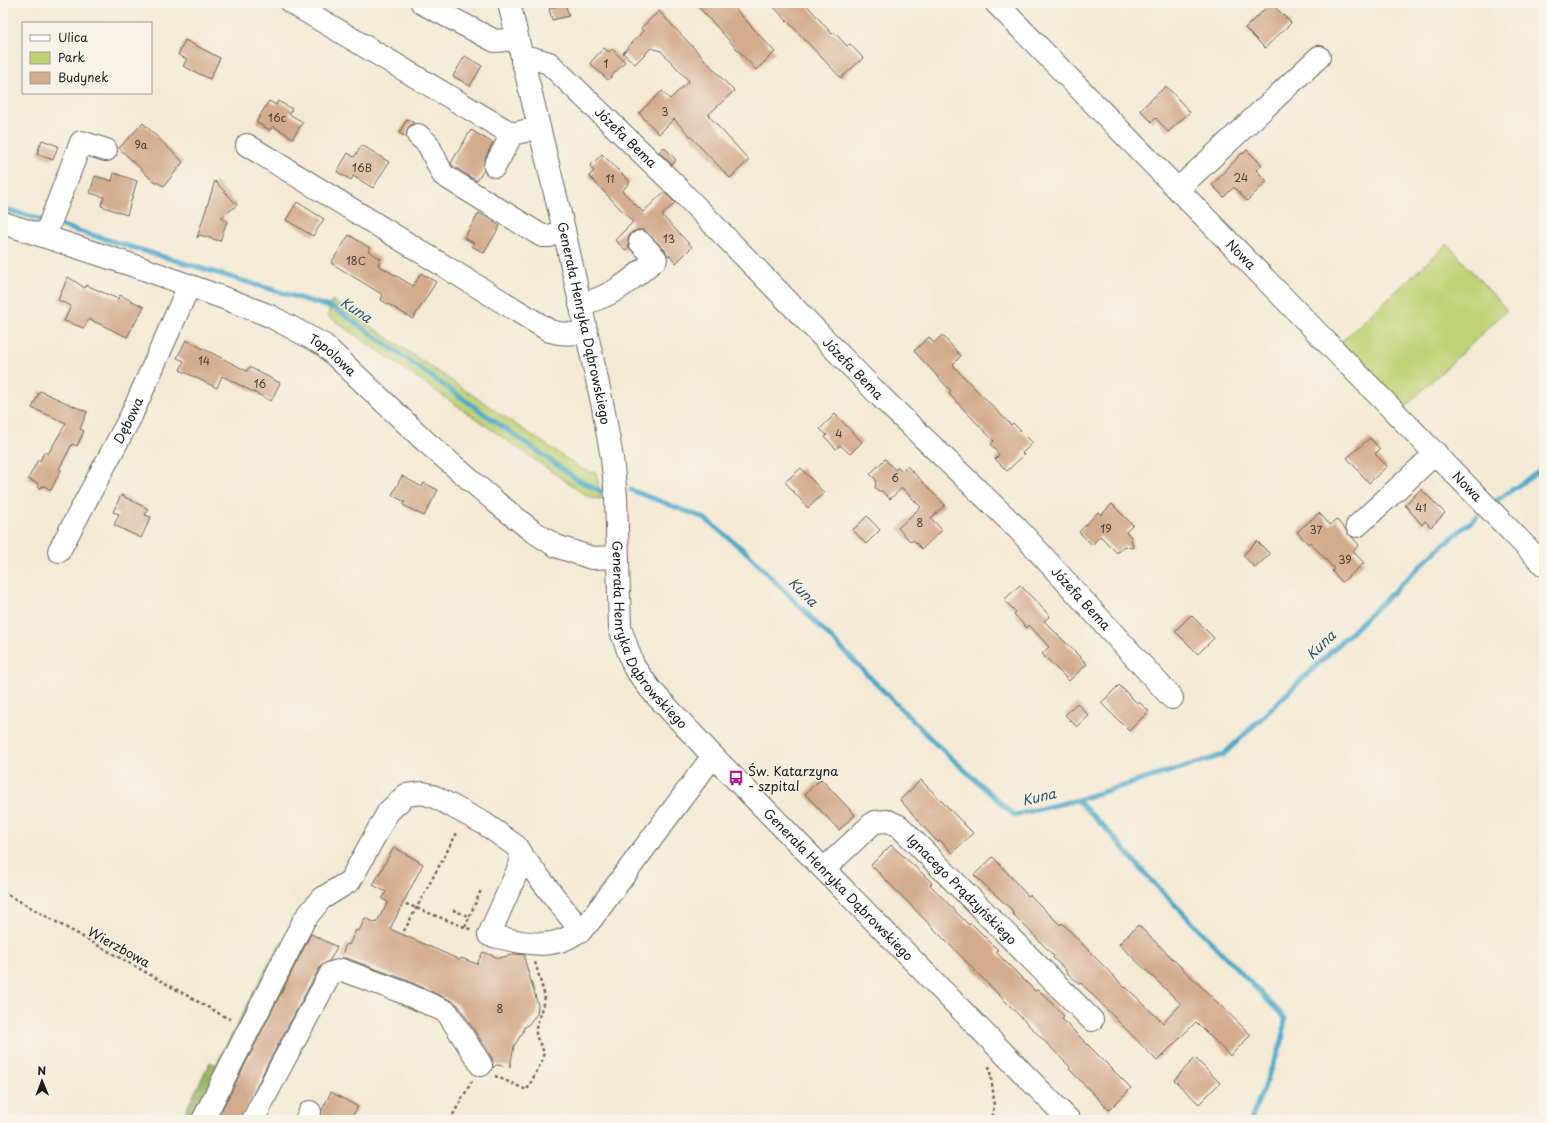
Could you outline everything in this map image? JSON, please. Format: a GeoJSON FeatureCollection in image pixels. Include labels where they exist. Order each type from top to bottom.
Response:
{"type":"FeatureCollection","features":[{"type":"Feature","properties":{"kind":"street"},"geometry":{"type":"LineString","coordinates":[[292,3],[512,134],[538,129]]}},
{"type":"Feature","properties":{"kind":"street"},"geometry":{"type":"LineString","coordinates":[[422,3],[495,41],[516,38]]}},
{"type":"Feature","properties":{"kind":"street","name":"Generała Henryka Dąbrowskiego"},"geometry":{"type":"LineString","coordinates":[[508,3],[564,230],[603,407],[612,458],[616,496],[620,628],[634,666],[651,690],[713,756],[1069,1120]]}},
{"type":"Feature","properties":{"kind":"street","name":"Nowa"},"geometry":{"type":"LineString","coordinates":[[996,3],[1544,565]]}},
{"type":"Feature","properties":{"kind":"street"},"geometry":{"type":"LineString","coordinates":[[1178,189],[1319,57]]}},
{"type":"Feature","properties":{"kind":"street","name":"Józefa Bema"},"geometry":{"type":"LineString","coordinates":[[522,61],[532,58],[550,63],[671,181],[874,390],[1018,528],[1172,698]]}},
{"type":"Feature","properties":{"kind":"street"},"geometry":{"type":"LineString","coordinates":[[495,166],[512,134]]}},
{"type":"Feature","properties":{"kind":"street"},"geometry":{"type":"LineString","coordinates":[[418,136],[428,144],[443,175],[465,190],[542,236],[550,236],[564,230]]}},
{"type":"Feature","properties":{"kind":"street"},"geometry":{"type":"LineString","coordinates":[[45,236],[81,142],[106,150]]}},
{"type":"Feature","properties":{"kind":"street"},"geometry":{"type":"LineString","coordinates":[[247,145],[550,332],[567,334],[586,332]]}},
{"type":"Feature","properties":{"kind":"street","name":"Topolowa"},"geometry":{"type":"LineString","coordinates":[[3,222],[189,286],[270,316],[324,345],[425,441],[497,503],[550,542],[556,546],[592,558],[617,557]]}},
{"type":"Feature","properties":{"kind":"street"},"geometry":{"type":"LineString","coordinates":[[580,304],[589,303],[619,290],[656,259],[640,242]]}},
{"type":"Feature","properties":{"kind":"street","name":"Dębowa"},"geometry":{"type":"LineString","coordinates":[[59,551],[131,416],[189,286]]}},
{"type":"Feature","properties":{"kind":"street"},"geometry":{"type":"LineString","coordinates":[[1357,526],[1436,453]]}},
{"type":"Feature","properties":{"kind":"street"},"geometry":{"type":"LineString","coordinates":[[520,853],[521,863],[489,936],[530,944],[543,944],[569,939],[581,931],[612,893],[713,756]]}},
{"type":"Feature","properties":{"kind":"street"},"geometry":{"type":"LineString","coordinates":[[203,1120],[304,920],[321,899],[350,881],[388,812],[406,795],[423,793],[435,797],[502,835],[516,846],[581,931]]}},
{"type":"Feature","properties":{"kind":"street","name":"Ignacego Prądzyńskiego"},"geometry":{"type":"LineString","coordinates":[[824,869],[874,822],[888,821],[899,826],[1092,1020]]}},
{"type":"Feature","properties":{"kind":"street"},"geometry":{"type":"LineString","coordinates":[[253,1120],[331,973],[342,970],[402,992],[447,1012],[481,1066]]}},
{"type":"Feature","properties":{"kind":"path"},"geometry":{"type":"LineString","coordinates":[[404,931],[466,814]]}},
{"type":"Feature","properties":{"kind":"path"},"geometry":{"type":"LineString","coordinates":[[466,927],[481,890]]}},
{"type":"Feature","properties":{"kind":"path","name":"Wierzbowa"},"geometry":{"type":"LineString","coordinates":[[3,892],[57,924],[227,1018]]}},
{"type":"Feature","properties":{"kind":"path"},"geometry":{"type":"LineString","coordinates":[[406,904],[489,936]]}},
{"type":"Feature","properties":{"kind":"path"},"geometry":{"type":"LineString","coordinates":[[453,910],[470,917]]}},
{"type":"Feature","properties":{"kind":"path"},"geometry":{"type":"LineString","coordinates":[[450,1120],[481,1066],[487,1073],[527,1090],[542,1061],[544,1052],[536,1036],[536,1028],[545,996],[530,944]]}},
{"type":"Feature","properties":{"kind":"path"},"geometry":{"type":"LineString","coordinates":[[988,1065],[994,1092],[992,1120]]}},
{"type":"Feature","properties":{"kind":"green space"},"geometry":{"type":"Polygon","coordinates":[[[1447,244],[1507,310],[1404,408],[1341,342],[1447,244]]]}},
{"type":"Feature","properties":{"kind":"green space"},"geometry":{"type":"Polygon","coordinates":[[[332,300],[583,470],[596,473],[601,499],[590,498],[328,316],[332,300]]]}},
{"type":"Feature","properties":{"kind":"green space"},"geometry":{"type":"Polygon","coordinates":[[[281,940],[289,944],[200,1120],[181,1120],[210,1062],[216,1065],[281,940]]]}},
{"type":"Feature","properties":{"kind":"building"},"geometry":{"type":"Polygon","coordinates":[[[695,3],[730,3],[775,52],[756,70],[695,3]]]}},
{"type":"Feature","properties":{"kind":"building"},"geometry":{"type":"Polygon","coordinates":[[[770,3],[805,3],[832,34],[834,32],[847,46],[850,44],[863,58],[841,78],[770,3]]]}},
{"type":"Feature","properties":{"kind":"building"},"geometry":{"type":"Polygon","coordinates":[[[1271,3],[1291,23],[1265,48],[1245,28],[1271,3]]]}},
{"type":"Feature","properties":{"kind":"building"},"geometry":{"type":"Polygon","coordinates":[[[565,4],[569,16],[552,20],[549,9],[565,4]]]}},
{"type":"Feature","properties":{"kind":"building"},"geometry":{"type":"Polygon","coordinates":[[[659,11],[734,91],[708,115],[749,160],[730,178],[674,119],[659,134],[639,113],[662,91],[670,99],[689,81],[661,51],[651,48],[635,64],[623,53],[643,31],[641,28],[659,11]]]}},
{"type":"Feature","properties":{"kind":"building"},"geometry":{"type":"Polygon","coordinates":[[[185,40],[220,58],[210,79],[183,66],[187,59],[178,55],[185,40]]]}},
{"type":"Feature","properties":{"kind":"building"},"geometry":{"type":"Polygon","coordinates":[[[604,48],[609,52],[612,49],[625,62],[608,80],[590,63],[604,48]]]}},
{"type":"Feature","properties":{"kind":"building"},"geometry":{"type":"Polygon","coordinates":[[[465,56],[482,66],[470,86],[453,76],[465,56]]]}},
{"type":"Feature","properties":{"kind":"building"},"geometry":{"type":"Polygon","coordinates":[[[1166,86],[1190,112],[1168,132],[1156,118],[1152,122],[1140,110],[1166,86]]]}},
{"type":"Feature","properties":{"kind":"building"},"geometry":{"type":"Polygon","coordinates":[[[269,101],[276,105],[278,101],[292,109],[289,114],[303,122],[293,138],[273,126],[270,130],[256,122],[269,101]]]}},
{"type":"Feature","properties":{"kind":"building"},"geometry":{"type":"Polygon","coordinates":[[[407,119],[414,123],[408,127],[406,137],[399,133],[407,119]]]}},
{"type":"Feature","properties":{"kind":"building"},"geometry":{"type":"Polygon","coordinates":[[[143,123],[183,162],[164,186],[152,180],[119,148],[143,123]]]}},
{"type":"Feature","properties":{"kind":"building"},"geometry":{"type":"Polygon","coordinates":[[[471,130],[493,143],[484,160],[484,170],[477,181],[453,166],[451,163],[471,130]]]}},
{"type":"Feature","properties":{"kind":"building"},"geometry":{"type":"Polygon","coordinates":[[[42,140],[58,146],[53,160],[37,154],[42,140]]]}},
{"type":"Feature","properties":{"kind":"building"},"geometry":{"type":"Polygon","coordinates":[[[362,145],[389,162],[373,188],[353,176],[351,180],[337,172],[348,153],[354,157],[362,145]]]}},
{"type":"Feature","properties":{"kind":"building"},"geometry":{"type":"Polygon","coordinates":[[[664,147],[676,160],[672,165],[659,152],[664,147]]]}},
{"type":"Feature","properties":{"kind":"building"},"geometry":{"type":"Polygon","coordinates":[[[1247,150],[1262,165],[1256,170],[1267,181],[1247,201],[1234,187],[1224,197],[1212,185],[1242,153],[1243,154],[1247,150]]]}},
{"type":"Feature","properties":{"kind":"building"},"geometry":{"type":"Polygon","coordinates":[[[602,154],[630,182],[622,191],[643,212],[664,192],[675,203],[662,215],[692,247],[676,263],[644,230],[638,230],[631,233],[628,239],[629,247],[626,251],[615,240],[633,222],[589,176],[594,171],[590,166],[602,154]]]}},
{"type":"Feature","properties":{"kind":"building"},"geometry":{"type":"Polygon","coordinates":[[[114,173],[137,181],[127,215],[101,206],[104,197],[90,193],[95,176],[112,181],[114,173]]]}},
{"type":"Feature","properties":{"kind":"building"},"geometry":{"type":"Polygon","coordinates":[[[215,181],[237,205],[221,218],[227,221],[220,241],[200,235],[197,238],[215,181]]]}},
{"type":"Feature","properties":{"kind":"building"},"geometry":{"type":"Polygon","coordinates":[[[297,202],[324,219],[313,236],[286,220],[297,202]]]}},
{"type":"Feature","properties":{"kind":"building"},"geometry":{"type":"Polygon","coordinates":[[[479,213],[500,226],[484,253],[472,246],[474,243],[464,238],[479,213]]]}},
{"type":"Feature","properties":{"kind":"building"},"geometry":{"type":"Polygon","coordinates":[[[349,235],[370,248],[368,251],[381,259],[378,265],[413,286],[421,273],[436,282],[413,319],[381,300],[383,295],[331,263],[349,235]]]}},
{"type":"Feature","properties":{"kind":"building"},"geometry":{"type":"Polygon","coordinates":[[[68,277],[85,288],[86,285],[118,299],[120,295],[144,307],[127,337],[89,319],[84,328],[64,321],[71,306],[58,300],[68,277]]]}},
{"type":"Feature","properties":{"kind":"building"},"geometry":{"type":"Polygon","coordinates":[[[942,335],[961,356],[953,364],[955,366],[954,367],[1011,425],[1013,423],[1033,443],[1022,453],[1024,455],[1007,471],[995,459],[999,455],[991,444],[994,441],[949,394],[951,391],[914,351],[929,337],[934,343],[942,335]]]}},
{"type":"Feature","properties":{"kind":"building"},"geometry":{"type":"Polygon","coordinates":[[[186,340],[247,371],[249,367],[280,383],[271,401],[222,376],[217,388],[180,370],[184,361],[177,358],[186,340]]]}},
{"type":"Feature","properties":{"kind":"building"},"geometry":{"type":"Polygon","coordinates":[[[40,391],[87,412],[80,429],[84,431],[77,446],[72,444],[59,469],[61,470],[51,490],[44,486],[39,488],[37,483],[28,479],[44,452],[48,454],[66,423],[32,408],[40,391]]]}},
{"type":"Feature","properties":{"kind":"building"},"geometry":{"type":"Polygon","coordinates":[[[835,414],[862,442],[850,454],[840,445],[836,449],[825,437],[827,435],[820,429],[835,414]]]}},
{"type":"Feature","properties":{"kind":"building"},"geometry":{"type":"Polygon","coordinates":[[[1370,438],[1380,449],[1375,454],[1387,466],[1369,483],[1347,458],[1370,438]]]}},
{"type":"Feature","properties":{"kind":"building"},"geometry":{"type":"Polygon","coordinates":[[[885,459],[895,470],[898,467],[902,471],[907,466],[945,505],[931,518],[942,530],[922,549],[913,540],[911,542],[898,528],[921,507],[902,488],[890,499],[882,491],[875,488],[876,480],[870,474],[885,459]]]}},
{"type":"Feature","properties":{"kind":"building"},"geometry":{"type":"Polygon","coordinates":[[[801,468],[824,493],[808,508],[785,482],[801,468]]]}},
{"type":"Feature","properties":{"kind":"building"},"geometry":{"type":"Polygon","coordinates":[[[402,476],[422,487],[424,483],[438,490],[424,516],[403,505],[405,502],[392,495],[402,476]]]}},
{"type":"Feature","properties":{"kind":"building"},"geometry":{"type":"Polygon","coordinates":[[[1421,489],[1445,513],[1431,527],[1425,521],[1422,525],[1405,505],[1421,489]]]}},
{"type":"Feature","properties":{"kind":"building"},"geometry":{"type":"Polygon","coordinates":[[[121,495],[148,509],[145,515],[151,517],[141,538],[114,525],[119,514],[113,512],[121,495]]]}},
{"type":"Feature","properties":{"kind":"building"},"geometry":{"type":"Polygon","coordinates":[[[1112,504],[1133,525],[1126,532],[1131,537],[1133,548],[1124,546],[1117,553],[1100,536],[1092,545],[1079,532],[1098,512],[1101,515],[1112,504]]]}},
{"type":"Feature","properties":{"kind":"building"},"geometry":{"type":"Polygon","coordinates":[[[1319,513],[1330,525],[1336,519],[1359,545],[1353,551],[1364,563],[1342,582],[1332,571],[1334,569],[1310,542],[1308,544],[1297,532],[1319,513]]]}},
{"type":"Feature","properties":{"kind":"building"},"geometry":{"type":"Polygon","coordinates":[[[867,516],[880,530],[866,544],[853,530],[867,516]]]}},
{"type":"Feature","properties":{"kind":"building"},"geometry":{"type":"Polygon","coordinates":[[[1257,541],[1270,554],[1255,568],[1243,555],[1257,541]]]}},
{"type":"Feature","properties":{"kind":"building"},"geometry":{"type":"Polygon","coordinates":[[[1020,585],[1050,616],[1044,621],[1087,664],[1069,681],[1042,654],[1049,647],[1029,625],[1027,628],[1014,614],[1016,612],[1004,600],[1020,585]]]}},
{"type":"Feature","properties":{"kind":"building"},"geometry":{"type":"Polygon","coordinates":[[[1191,615],[1214,638],[1198,654],[1175,631],[1191,615]]]}},
{"type":"Feature","properties":{"kind":"building"},"geometry":{"type":"Polygon","coordinates":[[[1119,685],[1138,704],[1139,702],[1149,711],[1129,731],[1101,703],[1119,685]]]}},
{"type":"Feature","properties":{"kind":"building"},"geometry":{"type":"Polygon","coordinates":[[[1077,703],[1089,716],[1077,727],[1065,715],[1077,703]]]}},
{"type":"Feature","properties":{"kind":"building"},"geometry":{"type":"Polygon","coordinates":[[[821,779],[855,815],[839,830],[805,794],[821,779]]]}},
{"type":"Feature","properties":{"kind":"building"},"geometry":{"type":"Polygon","coordinates":[[[921,780],[973,833],[952,853],[940,840],[938,842],[931,835],[900,800],[921,780]]]}},
{"type":"Feature","properties":{"kind":"building"},"geometry":{"type":"Polygon","coordinates":[[[891,845],[932,883],[930,885],[969,925],[971,923],[998,950],[996,952],[1035,991],[1037,990],[1043,994],[1064,1016],[1062,1019],[1131,1088],[1109,1110],[1069,1069],[1070,1067],[871,865],[891,845]]]}},
{"type":"Feature","properties":{"kind":"building"},"geometry":{"type":"Polygon","coordinates":[[[394,847],[423,864],[390,929],[460,960],[461,958],[477,964],[483,952],[499,958],[516,954],[525,955],[525,961],[538,1005],[537,1014],[526,1027],[524,1027],[523,1032],[514,1046],[510,1067],[496,1065],[493,1068],[492,1058],[458,1005],[452,1001],[406,980],[346,958],[341,958],[346,944],[349,945],[356,930],[359,931],[365,918],[376,923],[388,902],[382,899],[386,892],[373,885],[394,847]]]}},
{"type":"Feature","properties":{"kind":"building"},"geometry":{"type":"Polygon","coordinates":[[[993,857],[1028,896],[1030,895],[1060,925],[1062,923],[1125,988],[1126,987],[1163,1023],[1181,1004],[1119,944],[1138,925],[1251,1035],[1230,1056],[1196,1022],[1157,1061],[1081,983],[1080,984],[1065,971],[1066,970],[1053,958],[1054,956],[1012,913],[1013,911],[974,875],[993,857]]]}},
{"type":"Feature","properties":{"kind":"building"},"geometry":{"type":"Polygon","coordinates":[[[311,934],[337,947],[330,960],[320,967],[267,1065],[241,1120],[217,1120],[311,934]]]}},
{"type":"Feature","properties":{"kind":"building"},"geometry":{"type":"Polygon","coordinates":[[[1195,1058],[1220,1083],[1199,1104],[1174,1080],[1195,1058]]]}},
{"type":"Feature","properties":{"kind":"building"},"geometry":{"type":"Polygon","coordinates":[[[331,1092],[358,1107],[350,1120],[320,1120],[322,1110],[331,1092]]]}},
{"type":"Feature","properties":{"kind":"waterway","name":"Kuna"},"geometry":{"type":"LineString","coordinates":[[3,208],[45,221]]}},
{"type":"Feature","properties":{"kind":"waterway","name":"Kuna"},"geometry":{"type":"LineString","coordinates":[[62,226],[336,309],[578,480],[601,491]]}},
{"type":"Feature","properties":{"kind":"waterway","name":"Kuna"},"geometry":{"type":"LineString","coordinates":[[1496,501],[1544,468]]}},
{"type":"Feature","properties":{"kind":"waterway","name":"Kuna"},"geometry":{"type":"LineString","coordinates":[[631,490],[704,518],[746,552],[935,743],[1014,815],[1077,800],[1223,755],[1437,550],[1477,517]]}},
{"type":"Feature","properties":{"kind":"waterway"},"geometry":{"type":"LineString","coordinates":[[1077,800],[1112,835],[1148,877],[1285,1018],[1282,1042],[1251,1120]]}},
{"type":"Feature","properties":{"kind":"place","name":"Św. Katarzyna - szpital"},"geometry":{"type":"Point","coordinates":[736,778]}}]}
